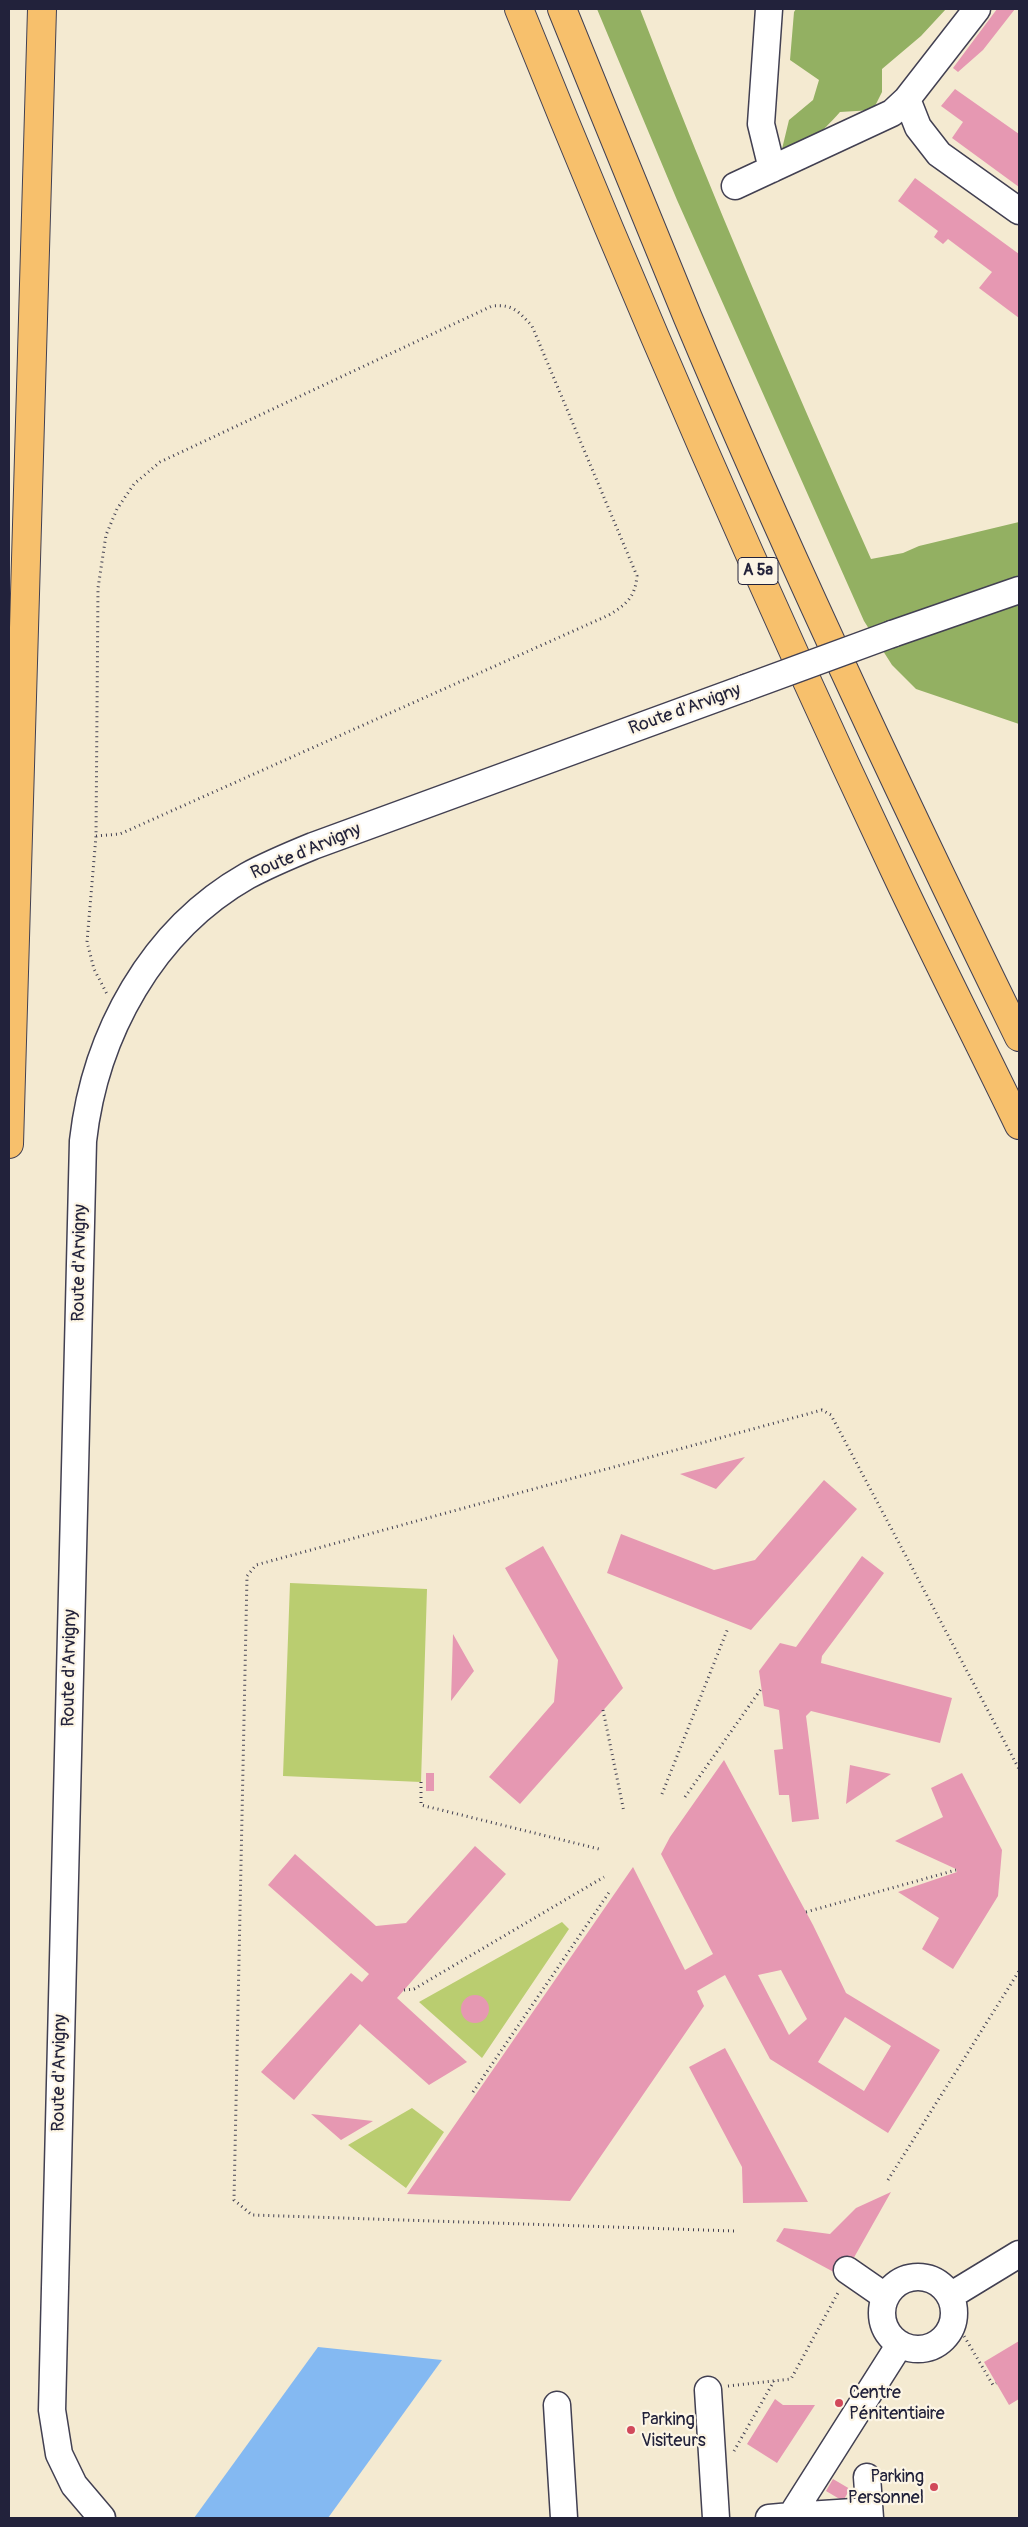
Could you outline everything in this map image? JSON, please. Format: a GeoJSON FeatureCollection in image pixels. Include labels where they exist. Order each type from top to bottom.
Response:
{"type":"FeatureCollection","features":[{"type":"Feature","properties":{"kind":"main road"},"geometry":{"type":"LineString","coordinates":[[9,1144],[42,9]]}},
{"type":"Feature","properties":{"kind":"main road","name":"A 5a"},"geometry":{"type":"LineString","coordinates":[[519,9],[636,293],[759,572],[895,871],[1019,1125]]}},
{"type":"Feature","properties":{"kind":"main road","name":"A 5a"},"geometry":{"type":"LineString","coordinates":[[562,9],[688,318],[794,559],[921,836],[1019,1037]]}},
{"type":"Feature","properties":{"kind":"street"},"geometry":{"type":"LineString","coordinates":[[770,9],[761,124],[772,169]]}},
{"type":"Feature","properties":{"kind":"street"},"geometry":{"type":"LineString","coordinates":[[735,186],[892,113],[907,99],[977,9]]}},
{"type":"Feature","properties":{"kind":"street"},"geometry":{"type":"LineString","coordinates":[[907,99],[918,127],[939,154],[1019,211]]}},
{"type":"Feature","properties":{"kind":"street","name":"Route d'Arvigny"},"geometry":{"type":"LineString","coordinates":[[102,2518],[74,2485],[59,2454],[52,2410],[83,1141],[86,1107],[94,1076],[119,1014],[150,962],[174,934],[197,912],[246,876],[277,860],[892,634],[1019,590]]}},
{"type":"Feature","properties":{"kind":"street"},"geometry":{"type":"LineString","coordinates":[[952,2308],[938,2283],[926,2278],[914,2277],[902,2281],[866,2283],[886,2328],[900,2344],[911,2348],[924,2349],[936,2344],[945,2337],[952,2308],[1019,2254]]}},
{"type":"Feature","properties":{"kind":"street"},"geometry":{"type":"LineString","coordinates":[[780,2517],[900,2344]]}},
{"type":"Feature","properties":{"kind":"street"},"geometry":{"type":"LineString","coordinates":[[708,2390],[716,2518]]}},
{"type":"Feature","properties":{"kind":"street"},"geometry":{"type":"LineString","coordinates":[[556,2405],[564,2518]]}},
{"type":"Feature","properties":{"kind":"street"},"geometry":{"type":"LineString","coordinates":[[780,2517],[870,2515],[867,2477]]}},
{"type":"Feature","properties":{"kind":"path"},"geometry":{"type":"LineString","coordinates":[[96,836],[120,834],[609,615],[627,604],[636,590],[637,576],[532,326],[520,313],[507,305],[492,306],[160,462],[134,484],[117,509],[106,535],[98,588],[96,836],[87,942],[94,970],[119,1014]]}},
{"type":"Feature","properties":{"kind":"path"},"geometry":{"type":"LineString","coordinates":[[734,2231],[252,2216],[234,2200],[247,1576],[256,1565],[822,1410],[831,1414],[1019,1769]]}},
{"type":"Feature","properties":{"kind":"path"},"geometry":{"type":"LineString","coordinates":[[662,1794],[728,1628]]}},
{"type":"Feature","properties":{"kind":"path"},"geometry":{"type":"LineString","coordinates":[[685,1796],[761,1689]]}},
{"type":"Feature","properties":{"kind":"path"},"geometry":{"type":"LineString","coordinates":[[603,1710],[624,1812]]}},
{"type":"Feature","properties":{"kind":"path"},"geometry":{"type":"LineString","coordinates":[[421,1782],[421,1805],[598,1849]]}},
{"type":"Feature","properties":{"kind":"path"},"geometry":{"type":"LineString","coordinates":[[806,1912],[956,1870]]}},
{"type":"Feature","properties":{"kind":"path"},"geometry":{"type":"LineString","coordinates":[[404,1990],[414,1989],[604,1877]]}},
{"type":"Feature","properties":{"kind":"path"},"geometry":{"type":"LineString","coordinates":[[473,2092],[610,1891]]}},
{"type":"Feature","properties":{"kind":"path"},"geometry":{"type":"LineString","coordinates":[[888,2180],[1019,1971]]}},
{"type":"Feature","properties":{"kind":"path"},"geometry":{"type":"LineString","coordinates":[[708,2390],[791,2379],[842,2286],[866,2283]]}},
{"type":"Feature","properties":{"kind":"path"},"geometry":{"type":"LineString","coordinates":[[952,2308],[994,2385],[996,2383]]}},
{"type":"Feature","properties":{"kind":"path"},"geometry":{"type":"LineString","coordinates":[[714,2474],[721,2472],[774,2381]]}},
{"type":"Feature","properties":{"kind":"green space"},"geometry":{"type":"Polygon","coordinates":[[[597,9],[640,9],[752,286],[871,559],[903,553],[919,546],[1019,522],[1019,724],[916,689],[892,665],[864,621],[677,200],[597,9]]]}},
{"type":"Feature","properties":{"kind":"green space"},"geometry":{"type":"Polygon","coordinates":[[[796,9],[946,9],[921,36],[882,69],[882,92],[873,110],[840,112],[815,136],[782,149],[789,120],[813,100],[819,80],[790,60],[794,12],[796,9]]]}},
{"type":"Feature","properties":{"kind":"green space"},"geometry":{"type":"Polygon","coordinates":[[[290,1583],[427,1589],[421,1782],[283,1776],[290,1583]]]}},
{"type":"Feature","properties":{"kind":"green space"},"geometry":{"type":"Polygon","coordinates":[[[562,1922],[569,1929],[482,2058],[419,2002],[562,1922]]]}},
{"type":"Feature","properties":{"kind":"green space"},"geometry":{"type":"Polygon","coordinates":[[[412,2108],[444,2132],[406,2188],[348,2145],[412,2108]]]}},
{"type":"Feature","properties":{"kind":"water"},"geometry":{"type":"Polygon","coordinates":[[[318,2347],[442,2360],[328,2518],[194,2518],[318,2347]]]}},
{"type":"Feature","properties":{"kind":"building"},"geometry":{"type":"Polygon","coordinates":[[[997,9],[1015,9],[983,50],[958,72],[953,68],[997,9]]]}},
{"type":"Feature","properties":{"kind":"building"},"geometry":{"type":"Polygon","coordinates":[[[955,89],[1019,134],[1019,187],[952,138],[963,122],[941,106],[955,89]]]}},
{"type":"Feature","properties":{"kind":"building"},"geometry":{"type":"Polygon","coordinates":[[[915,178],[1019,254],[1019,318],[979,288],[992,272],[948,239],[943,244],[934,237],[938,231],[898,201],[915,178]]]}},
{"type":"Feature","properties":{"kind":"building"},"geometry":{"type":"Polygon","coordinates":[[[745,1457],[716,1489],[680,1474],[745,1457]]]}},
{"type":"Feature","properties":{"kind":"building"},"geometry":{"type":"Polygon","coordinates":[[[824,1480],[857,1509],[751,1630],[607,1573],[621,1534],[714,1570],[755,1560],[824,1480]]]}},
{"type":"Feature","properties":{"kind":"building"},"geometry":{"type":"Polygon","coordinates":[[[543,1546],[623,1688],[520,1804],[489,1777],[554,1702],[558,1660],[505,1568],[543,1546]]]}},
{"type":"Feature","properties":{"kind":"building"},"geometry":{"type":"Polygon","coordinates":[[[862,1556],[884,1573],[822,1656],[821,1663],[952,1698],[940,1743],[811,1711],[806,1716],[819,1819],[792,1822],[789,1795],[779,1795],[774,1750],[783,1749],[779,1710],[764,1706],[759,1671],[780,1643],[796,1647],[862,1556]]]}},
{"type":"Feature","properties":{"kind":"building"},"geometry":{"type":"Polygon","coordinates":[[[453,1634],[474,1671],[451,1701],[453,1634]]]}},
{"type":"Feature","properties":{"kind":"building"},"geometry":{"type":"Polygon","coordinates":[[[724,1760],[813,1925],[846,1993],[940,2050],[888,2133],[770,2059],[725,1975],[697,1991],[704,2006],[570,2201],[407,2194],[633,1867],[685,1970],[713,1954],[661,1854],[670,1837],[724,1760]],[[781,1970],[758,1975],[789,2035],[807,2019],[781,1970]],[[845,2017],[818,2062],[864,2091],[891,2046],[845,2017]]]}},
{"type":"Feature","properties":{"kind":"building"},"geometry":{"type":"Polygon","coordinates":[[[850,1765],[891,1774],[846,1804],[850,1765]]]}},
{"type":"Feature","properties":{"kind":"building"},"geometry":{"type":"Polygon","coordinates":[[[426,1773],[434,1773],[434,1791],[426,1791],[426,1773]]]}},
{"type":"Feature","properties":{"kind":"building"},"geometry":{"type":"Polygon","coordinates":[[[962,1773],[1002,1850],[998,1896],[953,1969],[922,1949],[939,1918],[898,1892],[957,1872],[956,1869],[895,1841],[943,1817],[931,1788],[962,1773]]]}},
{"type":"Feature","properties":{"kind":"building"},"geometry":{"type":"Polygon","coordinates":[[[475,1846],[506,1874],[397,1998],[467,2062],[429,2085],[360,2024],[294,2100],[261,2072],[351,1973],[362,1982],[369,1974],[268,1885],[295,1854],[376,1926],[406,1923],[475,1846]]]}},
{"type":"Feature","properties":{"kind":"building"},"geometry":{"type":"Polygon","coordinates":[[[475,1995],[485,1999],[489,2009],[485,2019],[475,2023],[465,2019],[461,2009],[465,1999],[475,1995]]]}},
{"type":"Feature","properties":{"kind":"building"},"geometry":{"type":"Polygon","coordinates":[[[725,2048],[808,2202],[743,2203],[742,2167],[689,2067],[725,2048]]]}},
{"type":"Feature","properties":{"kind":"building"},"geometry":{"type":"Polygon","coordinates":[[[311,2114],[373,2121],[341,2140],[311,2114]]]}},
{"type":"Feature","properties":{"kind":"building"},"geometry":{"type":"Polygon","coordinates":[[[891,2192],[843,2277],[776,2241],[784,2228],[830,2234],[856,2208],[891,2192]]]}},
{"type":"Feature","properties":{"kind":"building"},"geometry":{"type":"Polygon","coordinates":[[[1019,2341],[1019,2399],[1009,2405],[984,2362],[1019,2341]]]}},
{"type":"Feature","properties":{"kind":"building"},"geometry":{"type":"Polygon","coordinates":[[[775,2399],[783,2405],[815,2405],[777,2463],[747,2444],[775,2399]]]}},
{"type":"Feature","properties":{"kind":"building"},"geometry":{"type":"Polygon","coordinates":[[[833,2479],[850,2489],[843,2501],[826,2491],[833,2479]]]}},
{"type":"Feature","properties":{"kind":"place","name":"Centre Pénitentiaire"},"geometry":{"type":"Point","coordinates":[839,2403]}},
{"type":"Feature","properties":{"kind":"place","name":"Parking Visiteurs"},"geometry":{"type":"Point","coordinates":[631,2430]}},
{"type":"Feature","properties":{"kind":"place","name":"Parking Personnel"},"geometry":{"type":"Point","coordinates":[934,2487]}}]}
